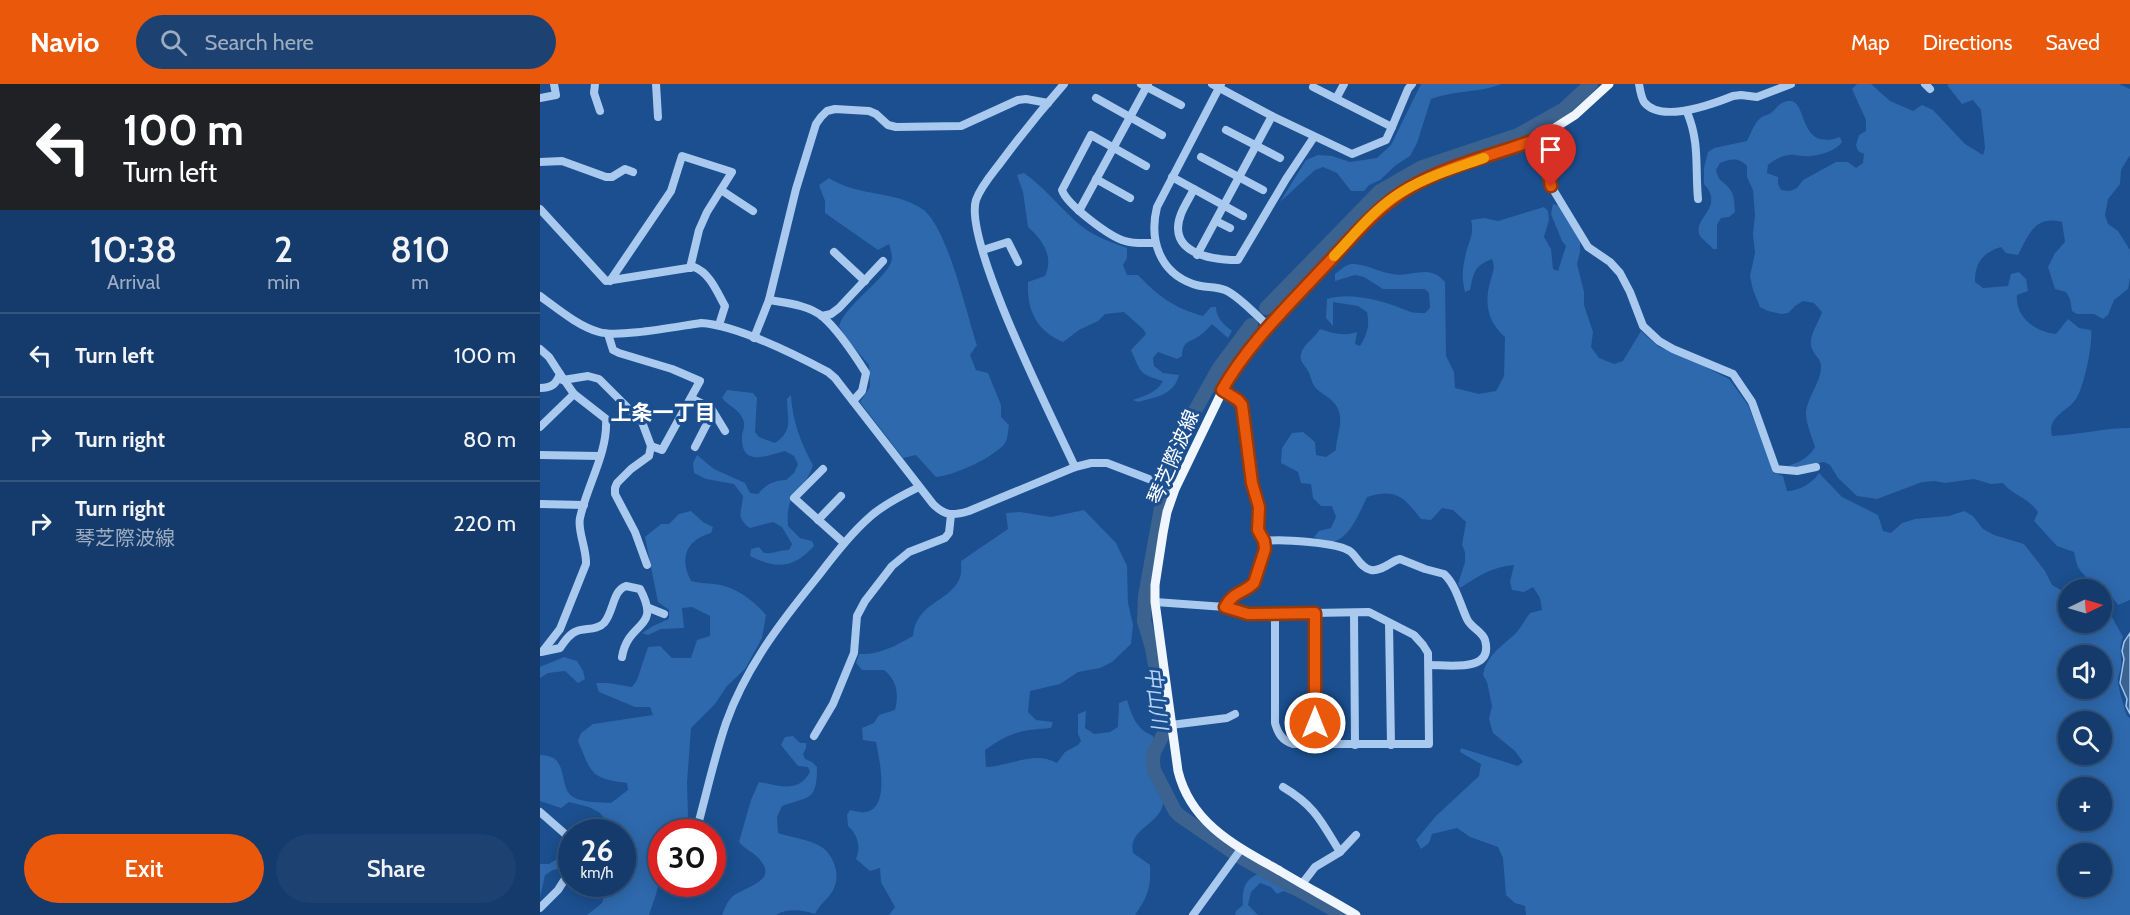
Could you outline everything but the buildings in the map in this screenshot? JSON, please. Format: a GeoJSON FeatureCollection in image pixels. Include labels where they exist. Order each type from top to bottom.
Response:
{"type":"FeatureCollection","features":[{"type":"Feature","properties":{"kind":"main road","name":"琴芝際波線"},"geometry":{"type":"LineString","coordinates":[[1356,915],[1302,884],[1239,854],[1191,804],[1180,780],[1155,602],[1155,585],[1165,522],[1175,489],[1222,390],[1243,357],[1361,228],[1394,197],[1433,175],[1537,139],[1575,115],[1609,84]]}},
{"type":"Feature","properties":{"kind":"street"},"geometry":{"type":"LineString","coordinates":[[540,98],[556,95],[554,84]]}},
{"type":"Feature","properties":{"kind":"street"},"geometry":{"type":"LineString","coordinates":[[595,84],[594,93],[600,111]]}},
{"type":"Feature","properties":{"kind":"street"},"geometry":{"type":"LineString","coordinates":[[656,84],[658,117]]}},
{"type":"Feature","properties":{"kind":"street"},"geometry":{"type":"LineString","coordinates":[[1064,84],[983,186],[976,201],[975,222],[982,250],[1004,309],[1075,467]]}},
{"type":"Feature","properties":{"kind":"street"},"geometry":{"type":"LineString","coordinates":[[1337,97],[1344,84]]}},
{"type":"Feature","properties":{"kind":"street"},"geometry":{"type":"LineString","coordinates":[[1269,326],[1224,290],[1192,284],[1176,274],[1164,261],[1154,243],[1153,227],[1157,207],[1217,85],[1272,116],[1352,154],[1386,140],[1408,88],[1412,84]]}},
{"type":"Feature","properties":{"kind":"street"},"geometry":{"type":"LineString","coordinates":[[1639,84],[1642,99],[1647,105],[1663,110],[1687,112],[1733,96],[1757,97],[1791,84]]}},
{"type":"Feature","properties":{"kind":"street"},"geometry":{"type":"LineString","coordinates":[[1079,211],[1145,85],[1181,105]]}},
{"type":"Feature","properties":{"kind":"street"},"geometry":{"type":"LineString","coordinates":[[1313,87],[1337,97],[1392,127]]}},
{"type":"Feature","properties":{"kind":"street"},"geometry":{"type":"LineString","coordinates":[[1096,98],[1162,135]]}},
{"type":"Feature","properties":{"kind":"street"},"geometry":{"type":"LineString","coordinates":[[754,338],[769,300],[796,189],[816,124],[827,111],[835,109],[869,111],[888,125],[935,128],[961,126],[1018,100],[1048,103]]}},
{"type":"Feature","properties":{"kind":"street"},"geometry":{"type":"LineString","coordinates":[[1687,112],[1692,124],[1698,160],[1698,199]]}},
{"type":"Feature","properties":{"kind":"street"},"geometry":{"type":"LineString","coordinates":[[1197,255],[1272,116]]}},
{"type":"Feature","properties":{"kind":"street"},"geometry":{"type":"LineString","coordinates":[[1227,130],[1280,158]]}},
{"type":"Feature","properties":{"kind":"street"},"geometry":{"type":"LineString","coordinates":[[1146,166],[1091,135],[1062,190],[1064,196],[1079,211],[1124,241],[1154,243]]}},
{"type":"Feature","properties":{"kind":"street"},"geometry":{"type":"LineString","coordinates":[[1194,189],[1181,213],[1179,225],[1184,244],[1197,255],[1238,260],[1314,136]]}},
{"type":"Feature","properties":{"kind":"street"},"geometry":{"type":"LineString","coordinates":[[1537,139],[1551,186],[1588,247],[1610,262],[1620,273],[1643,327],[1659,341],[1673,349],[1733,374],[1752,402],[1776,470],[1797,471],[1816,467]]}},
{"type":"Feature","properties":{"kind":"street"},"geometry":{"type":"LineString","coordinates":[[610,281],[671,191],[682,156],[732,171],[707,212],[699,230],[690,268]]}},
{"type":"Feature","properties":{"kind":"street"},"geometry":{"type":"LineString","coordinates":[[1201,157],[1263,190]]}},
{"type":"Feature","properties":{"kind":"street"},"geometry":{"type":"LineString","coordinates":[[540,162],[562,161],[606,177],[612,177],[626,169],[633,172]]}},
{"type":"Feature","properties":{"kind":"street"},"geometry":{"type":"LineString","coordinates":[[1172,177],[1243,216]]}},
{"type":"Feature","properties":{"kind":"street"},"geometry":{"type":"LineString","coordinates":[[1096,179],[1130,198]]}},
{"type":"Feature","properties":{"kind":"street"},"geometry":{"type":"LineString","coordinates":[[721,190],[753,211]]}},
{"type":"Feature","properties":{"kind":"street"},"geometry":{"type":"LineString","coordinates":[[540,209],[606,281],[690,268],[700,269],[725,306],[719,325]]}},
{"type":"Feature","properties":{"kind":"street"},"geometry":{"type":"LineString","coordinates":[[1216,221],[1230,228]]}},
{"type":"Feature","properties":{"kind":"street"},"geometry":{"type":"LineString","coordinates":[[982,250],[1008,242],[1018,262]]}},
{"type":"Feature","properties":{"kind":"street"},"geometry":{"type":"LineString","coordinates":[[834,252],[865,281]]}},
{"type":"Feature","properties":{"kind":"street"},"geometry":{"type":"LineString","coordinates":[[822,316],[831,314],[883,261]]}},
{"type":"Feature","properties":{"kind":"street"},"geometry":{"type":"LineString","coordinates":[[540,296],[580,323],[600,332],[608,334],[701,323],[719,325],[754,338],[828,372],[919,487],[940,511],[951,515],[969,511],[1075,467],[1091,463],[1107,463],[1175,489]]}},
{"type":"Feature","properties":{"kind":"street"},"geometry":{"type":"LineString","coordinates":[[769,300],[808,309],[822,316],[839,335],[866,373],[862,391],[853,401]]}},
{"type":"Feature","properties":{"kind":"street"},"geometry":{"type":"LineString","coordinates":[[608,334],[613,350],[672,369],[700,381],[662,450],[651,446]]}},
{"type":"Feature","properties":{"kind":"street"},"geometry":{"type":"LineString","coordinates":[[540,350],[549,357],[574,394],[606,419],[607,436],[579,521],[587,557],[586,564],[560,629],[541,651]]}},
{"type":"Feature","properties":{"kind":"street"},"geometry":{"type":"LineString","coordinates":[[540,388],[549,388],[562,377],[588,376],[599,379],[642,422],[651,446],[649,456],[617,483],[615,494],[635,532],[647,565]]}},
{"type":"Feature","properties":{"kind":"street"},"geometry":{"type":"LineString","coordinates":[[1222,390],[1242,405],[1252,483],[1259,507],[1258,530],[1264,541],[1265,549],[1254,583],[1251,587],[1233,594],[1225,607]]}},
{"type":"Feature","properties":{"kind":"street"},"geometry":{"type":"LineString","coordinates":[[540,427],[574,394]]}},
{"type":"Feature","properties":{"kind":"street"},"geometry":{"type":"LineString","coordinates":[[691,398],[711,408],[725,431]]}},
{"type":"Feature","properties":{"kind":"street"},"geometry":{"type":"LineString","coordinates":[[695,447],[713,412]]}},
{"type":"Feature","properties":{"kind":"street"},"geometry":{"type":"LineString","coordinates":[[540,455],[600,456]]}},
{"type":"Feature","properties":{"kind":"street"},"geometry":{"type":"LineString","coordinates":[[823,469],[794,498],[844,543]]}},
{"type":"Feature","properties":{"kind":"street"},"geometry":{"type":"LineString","coordinates":[[700,819],[726,723],[740,690],[785,616],[844,543],[873,514],[919,487]]}},
{"type":"Feature","properties":{"kind":"street"},"geometry":{"type":"LineString","coordinates":[[818,520],[841,496]]}},
{"type":"Feature","properties":{"kind":"street"},"geometry":{"type":"LineString","coordinates":[[540,504],[584,505]]}},
{"type":"Feature","properties":{"kind":"street"},"geometry":{"type":"LineString","coordinates":[[814,736],[833,704],[854,653],[857,616],[865,601],[892,566],[909,552],[945,538],[949,533],[951,515]]}},
{"type":"Feature","properties":{"kind":"street"},"geometry":{"type":"LineString","coordinates":[[1264,541],[1298,540],[1337,546],[1351,552],[1364,567],[1371,570],[1378,570],[1400,559],[1444,574],[1461,601],[1471,626],[1482,634],[1485,640],[1485,650],[1482,660],[1478,663],[1453,667],[1429,665]]}},
{"type":"Feature","properties":{"kind":"street"},"geometry":{"type":"LineString","coordinates":[[541,651],[560,648],[565,640],[576,631],[602,625],[622,587],[637,587],[648,608],[646,620],[629,637],[622,657]]}},
{"type":"Feature","properties":{"kind":"street"},"geometry":{"type":"LineString","coordinates":[[1155,602],[1225,607],[1248,614],[1275,613],[1354,613],[1369,612],[1413,635],[1424,645],[1428,653],[1429,744],[1315,745],[1293,744],[1282,738],[1275,723],[1275,613]]}},
{"type":"Feature","properties":{"kind":"street"},"geometry":{"type":"LineString","coordinates":[[648,608],[664,614]]}},
{"type":"Feature","properties":{"kind":"street"},"geometry":{"type":"LineString","coordinates":[[1315,613],[1315,745]]}},
{"type":"Feature","properties":{"kind":"street"},"geometry":{"type":"LineString","coordinates":[[1354,613],[1355,745]]}},
{"type":"Feature","properties":{"kind":"street"},"geometry":{"type":"LineString","coordinates":[[1389,623],[1391,745]]}},
{"type":"Feature","properties":{"kind":"street"},"geometry":{"type":"LineString","coordinates":[[1171,725],[1227,718],[1235,714]]}},
{"type":"Feature","properties":{"kind":"street"},"geometry":{"type":"LineString","coordinates":[[1283,787],[1314,809],[1340,852]]}},
{"type":"Feature","properties":{"kind":"street"},"geometry":{"type":"LineString","coordinates":[[540,812],[558,828]]}},
{"type":"Feature","properties":{"kind":"street"},"geometry":{"type":"LineString","coordinates":[[1302,884],[1315,867],[1340,852],[1356,835]]}},
{"type":"Feature","properties":{"kind":"street"},"geometry":{"type":"LineString","coordinates":[[1193,915],[1222,873],[1239,854]]}},
{"type":"Feature","properties":{"kind":"street"},"geometry":{"type":"LineString","coordinates":[[540,908],[558,890]]}},
{"type":"Feature","properties":{"kind":"shaded area"},"geometry":{"type":"Polygon","coordinates":[[[1421,84],[1502,84],[1431,99],[1417,143],[1410,156],[1364,191],[1351,191],[1337,173],[1323,167],[1315,170],[1280,202],[1306,160],[1318,155],[1332,156],[1350,162],[1377,158],[1391,145],[1421,84]]]}},
{"type":"Feature","properties":{"kind":"shaded area"},"geometry":{"type":"Polygon","coordinates":[[[1857,84],[1871,84],[1890,101],[1913,111],[1922,105],[1933,110],[1965,144],[1983,155],[1985,148],[1981,110],[1973,100],[1962,104],[1947,85],[1949,84],[2119,84],[2130,89],[2130,155],[2121,170],[2120,184],[2108,199],[2105,215],[2108,224],[2118,231],[2130,250],[2130,278],[2128,289],[2114,300],[2108,315],[2103,319],[2094,314],[2077,314],[2072,311],[2066,292],[2055,289],[2048,267],[2055,253],[2065,242],[2062,222],[2045,221],[2039,224],[2030,233],[2018,255],[2006,253],[2001,247],[1989,252],[1978,264],[1975,282],[1983,288],[2008,286],[2011,274],[2019,272],[2026,279],[2028,291],[2017,295],[2017,303],[2023,316],[2034,327],[2056,334],[2068,319],[2079,328],[2091,330],[2089,355],[2082,385],[2076,399],[2052,424],[2052,436],[2130,428],[2130,600],[2118,605],[2112,597],[2112,579],[2089,579],[2082,573],[2074,552],[2057,546],[2034,521],[2038,512],[2034,507],[2003,483],[1991,484],[1974,479],[1945,483],[1922,482],[1877,499],[1857,496],[1838,478],[1830,465],[1824,462],[1793,468],[1788,466],[1807,457],[1815,447],[1806,411],[1821,367],[1811,341],[1822,312],[1814,303],[1803,301],[1788,313],[1781,314],[1760,307],[1750,276],[1755,253],[1753,190],[1747,177],[1747,166],[1741,161],[1731,160],[1720,163],[1716,170],[1719,179],[1732,193],[1735,212],[1729,217],[1721,218],[1717,225],[1717,249],[1713,249],[1700,236],[1698,230],[1711,200],[1710,192],[1704,184],[1704,168],[1708,152],[1714,148],[1747,141],[1753,128],[1763,116],[1771,113],[1782,103],[1791,101],[1797,104],[1809,130],[1815,137],[1825,140],[1840,137],[1842,142],[1835,149],[1819,155],[1786,156],[1770,163],[1767,173],[1778,177],[1781,190],[1790,191],[1797,188],[1803,180],[1836,162],[1848,162],[1856,168],[1863,163],[1864,154],[1858,151],[1856,145],[1859,135],[1866,131],[1866,120],[1852,89],[1857,84]]]}},
{"type":"Feature","properties":{"kind":"shaded area"},"geometry":{"type":"Polygon","coordinates":[[[1024,173],[1085,229],[1127,248],[1127,258],[1123,265],[1127,275],[1138,275],[1167,300],[1193,313],[1203,316],[1211,307],[1216,307],[1223,324],[1232,331],[1228,338],[1212,324],[1186,344],[1182,356],[1177,359],[1158,352],[1153,358],[1154,366],[1163,373],[1179,375],[1177,382],[1169,391],[1138,402],[1133,400],[1154,391],[1163,381],[1145,374],[1139,368],[1131,350],[1146,334],[1124,312],[1105,314],[1098,321],[1079,330],[1063,342],[1046,332],[1035,318],[1029,302],[1028,282],[1045,276],[1048,256],[1038,237],[1028,227],[1023,192],[1017,175],[1024,173]]]}},
{"type":"Feature","properties":{"kind":"shaded area"},"geometry":{"type":"Polygon","coordinates":[[[829,178],[847,187],[909,202],[925,211],[934,222],[949,255],[977,345],[970,355],[976,370],[988,373],[1001,405],[1001,417],[1009,425],[1005,443],[983,460],[953,473],[936,477],[916,455],[903,458],[860,402],[870,387],[869,365],[839,326],[850,308],[884,273],[890,265],[892,256],[889,244],[878,250],[825,213],[825,201],[819,185],[829,178]]]}},
{"type":"Feature","properties":{"kind":"shaded area"},"geometry":{"type":"Polygon","coordinates":[[[1553,204],[1560,206],[1580,241],[1577,264],[1584,292],[1584,305],[1593,332],[1591,347],[1599,358],[1614,364],[1623,361],[1641,331],[1659,347],[1680,354],[1729,379],[1748,405],[1774,473],[1783,476],[1787,491],[1805,486],[1819,473],[1842,497],[1878,515],[1883,531],[1891,533],[1902,523],[1915,519],[1949,516],[1964,511],[1973,516],[1983,529],[1994,535],[2024,544],[2045,571],[2052,585],[2058,588],[2058,633],[2112,633],[2112,617],[2123,637],[2118,682],[2127,716],[2130,718],[2130,915],[1526,915],[1525,906],[1515,903],[1506,895],[1503,858],[1498,847],[1470,837],[1457,828],[1432,834],[1429,843],[1421,849],[1416,840],[1436,816],[1479,776],[1481,764],[1460,752],[1461,748],[1518,766],[1523,762],[1515,751],[1493,733],[1489,719],[1492,706],[1487,682],[1483,675],[1487,662],[1518,631],[1530,613],[1542,610],[1540,598],[1533,587],[1524,592],[1512,590],[1510,582],[1514,565],[1486,573],[1460,588],[1458,584],[1465,562],[1462,545],[1466,522],[1453,510],[1442,508],[1431,520],[1421,519],[1398,496],[1377,494],[1367,497],[1359,515],[1348,532],[1341,538],[1333,542],[1324,542],[1314,537],[1319,531],[1331,528],[1336,517],[1332,506],[1321,506],[1313,498],[1311,484],[1301,483],[1298,472],[1281,463],[1282,448],[1292,433],[1303,432],[1315,442],[1316,455],[1326,457],[1336,450],[1340,414],[1330,398],[1314,386],[1301,354],[1304,347],[1320,329],[1343,334],[1357,332],[1355,344],[1360,346],[1364,338],[1368,326],[1367,312],[1358,306],[1333,302],[1333,326],[1326,318],[1327,299],[1344,296],[1362,297],[1416,313],[1425,313],[1430,308],[1429,293],[1425,289],[1383,289],[1364,277],[1355,275],[1335,281],[1335,274],[1344,267],[1349,264],[1360,265],[1399,275],[1432,273],[1445,282],[1446,356],[1454,372],[1455,388],[1479,394],[1496,391],[1504,376],[1505,337],[1491,319],[1489,312],[1487,298],[1494,268],[1492,259],[1478,267],[1470,290],[1465,292],[1463,284],[1463,266],[1472,231],[1471,220],[1484,218],[1498,221],[1544,207],[1548,211],[1549,220],[1544,237],[1551,249],[1553,269],[1558,271],[1566,246],[1551,214],[1553,204]]]}},
{"type":"Feature","properties":{"kind":"shaded area"},"geometry":{"type":"Polygon","coordinates":[[[727,390],[753,393],[757,398],[755,432],[759,437],[775,443],[787,429],[787,399],[791,395],[798,431],[813,465],[805,482],[789,505],[788,526],[800,538],[812,541],[814,546],[792,563],[777,565],[750,556],[751,549],[759,547],[764,553],[770,553],[789,550],[792,544],[782,527],[773,522],[750,528],[742,521],[740,514],[743,496],[734,484],[706,479],[694,473],[693,463],[697,455],[714,469],[745,483],[750,493],[758,494],[771,483],[786,480],[794,473],[798,464],[794,456],[785,451],[763,457],[750,456],[746,453],[742,437],[743,419],[722,398],[727,390]]]}},
{"type":"Feature","properties":{"kind":"shaded area"},"geometry":{"type":"Polygon","coordinates":[[[1084,510],[1116,543],[1127,566],[1128,603],[1133,625],[1131,644],[1112,662],[1100,668],[1078,672],[1060,684],[1030,691],[1028,712],[1036,720],[1053,722],[1051,728],[1024,731],[1002,739],[985,750],[986,767],[1031,758],[1049,759],[1057,763],[1065,752],[1081,741],[1078,734],[1078,714],[1086,711],[1085,728],[1094,734],[1110,732],[1118,727],[1119,703],[1127,700],[1139,726],[1153,736],[1150,767],[1163,799],[1162,808],[1158,814],[1138,834],[1132,845],[1133,853],[1150,865],[1150,880],[1146,897],[1135,915],[889,915],[895,907],[881,882],[880,868],[870,871],[856,859],[858,841],[848,826],[847,815],[850,810],[863,812],[873,809],[878,802],[881,782],[876,742],[863,740],[862,728],[874,723],[879,715],[895,710],[897,693],[892,678],[884,670],[862,670],[856,663],[859,654],[881,651],[913,636],[920,616],[948,593],[959,580],[961,561],[1008,529],[1006,513],[1020,512],[1051,517],[1084,510]]]}},
{"type":"Feature","properties":{"kind":"shaded area"},"geometry":{"type":"Polygon","coordinates":[[[691,511],[703,522],[713,527],[711,533],[696,540],[687,551],[685,558],[687,573],[691,581],[722,585],[749,599],[766,615],[762,638],[745,669],[727,686],[715,704],[691,728],[687,783],[688,816],[686,819],[648,819],[648,897],[655,897],[649,915],[587,915],[602,903],[604,897],[636,897],[636,819],[605,819],[600,813],[589,807],[569,802],[561,808],[540,801],[540,755],[550,756],[556,760],[568,792],[577,799],[611,803],[628,790],[627,783],[606,779],[594,772],[586,761],[578,741],[581,733],[593,724],[653,715],[650,707],[635,707],[599,692],[596,683],[632,687],[637,680],[648,647],[660,646],[672,658],[691,658],[697,640],[710,636],[710,616],[692,607],[682,608],[684,628],[661,629],[648,635],[642,633],[669,619],[669,610],[658,602],[645,537],[661,524],[669,524],[679,514],[691,511]]]}},
{"type":"Feature","properties":{"kind":"shaded area"},"geometry":{"type":"Polygon","coordinates":[[[2130,633],[2130,714],[2120,683],[2124,659],[2122,651],[2124,642],[2130,633]]]}},
{"type":"Feature","properties":{"kind":"shaded area"},"geometry":{"type":"Polygon","coordinates":[[[564,657],[577,661],[585,679],[578,683],[565,671],[548,673],[540,678],[540,667],[564,657]]]}},
{"type":"Feature","properties":{"kind":"shaded area"},"geometry":{"type":"Polygon","coordinates":[[[793,736],[800,743],[806,743],[803,754],[805,759],[817,767],[817,778],[810,796],[782,806],[777,817],[778,833],[810,841],[823,848],[829,854],[835,868],[834,888],[815,914],[795,910],[776,915],[722,915],[735,894],[755,884],[764,876],[763,864],[739,842],[751,800],[759,782],[794,786],[805,779],[810,772],[808,767],[798,766],[781,745],[785,737],[793,736]]]}},
{"type":"Feature","properties":{"kind":"shaded area"},"geometry":{"type":"Polygon","coordinates":[[[558,858],[558,869],[545,875],[540,897],[540,864],[549,864],[558,858]]]}},
{"type":"Feature","properties":{"kind":"shaded area"},"geometry":{"type":"Polygon","coordinates":[[[1258,874],[1271,876],[1302,894],[1299,897],[1283,891],[1277,894],[1271,887],[1260,883],[1251,892],[1248,905],[1258,915],[1235,915],[1243,905],[1247,882],[1258,874]]]}},
{"type":"Feature","properties":{"kind":"waterway","name":"中山川"},"geometry":{"type":"LineString","coordinates":[[1266,308],[1380,191],[1420,168],[1518,135],[1564,109],[1591,84]]}},
{"type":"Feature","properties":{"kind":"waterway","name":"中山川"},"geometry":{"type":"LineString","coordinates":[[1168,471],[1168,464],[1219,368],[1251,325]]}},
{"type":"Feature","properties":{"kind":"waterway","name":"中山川"},"geometry":{"type":"LineString","coordinates":[[1164,491],[1145,596],[1144,621],[1152,648],[1163,711],[1164,733],[1154,752],[1154,770],[1175,811],[1180,816],[1240,857],[1343,915]]}},
{"type":"Feature","properties":{"kind":"slow traffic"},"geometry":{"type":"LineString","coordinates":[[1334,256],[1378,210],[1394,197],[1433,175],[1484,158]]}},
{"type":"Feature","properties":{"kind":"district","name":"上条一丁目"},"geometry":{"type":"Point","coordinates":[663,413]}},
{"type":"Feature","properties":{"kind":"route"},"geometry":{"type":"LineString","coordinates":[[1315,723],[1315,613],[1248,614],[1225,607],[1233,594],[1251,587],[1254,583],[1265,549],[1257,526],[1259,507],[1252,483],[1242,405],[1222,390],[1232,371],[1269,326],[1378,210],[1394,197],[1433,175],[1537,139],[1551,186]]}}]}
